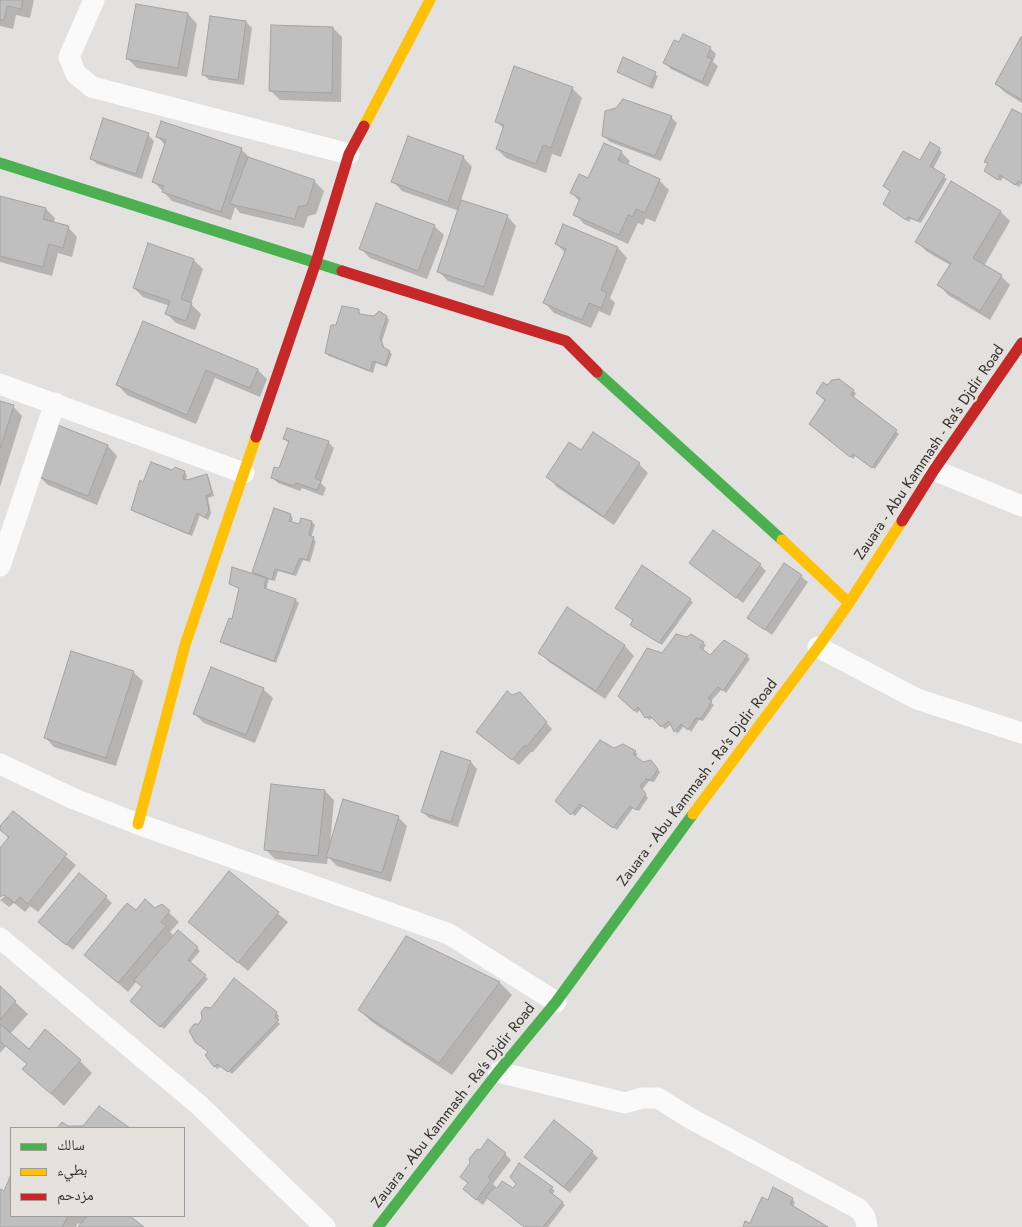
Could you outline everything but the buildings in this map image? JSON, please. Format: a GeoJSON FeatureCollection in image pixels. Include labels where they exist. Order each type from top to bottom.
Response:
{"type":"FeatureCollection","features":[{"type":"Feature","properties":{"kind":"street"},"geometry":{"type":"LineString","coordinates":[[94,0],[69,57],[76,74],[92,87],[349,154]]}},
{"type":"Feature","properties":{"kind":"street"},"geometry":{"type":"LineString","coordinates":[[138,824],[185,645],[316,262],[349,154],[430,0]]}},
{"type":"Feature","properties":{"kind":"street"},"geometry":{"type":"LineString","coordinates":[[0,163],[566,342],[849,603]]}},
{"type":"Feature","properties":{"kind":"street","name":"Zauara - Abu Kammash - Ra's Djdir Road"},"geometry":{"type":"LineString","coordinates":[[378,1227],[498,1072],[556,1002],[722,774],[818,647],[849,603],[934,470],[1022,343]]}},
{"type":"Feature","properties":{"kind":"street"},"geometry":{"type":"LineString","coordinates":[[0,384],[244,473]]}},
{"type":"Feature","properties":{"kind":"street"},"geometry":{"type":"LineString","coordinates":[[0,566],[54,404]]}},
{"type":"Feature","properties":{"kind":"street"},"geometry":{"type":"LineString","coordinates":[[934,470],[1022,506]]}},
{"type":"Feature","properties":{"kind":"street"},"geometry":{"type":"LineString","coordinates":[[818,647],[917,699],[1022,734]]}},
{"type":"Feature","properties":{"kind":"street"},"geometry":{"type":"LineString","coordinates":[[0,764],[72,798],[138,824],[449,934],[556,1002]]}},
{"type":"Feature","properties":{"kind":"street"},"geometry":{"type":"LineString","coordinates":[[0,938],[199,1105],[325,1227]]}},
{"type":"Feature","properties":{"kind":"street"},"geometry":{"type":"LineString","coordinates":[[498,1072],[625,1103],[642,1098],[658,1098],[688,1117],[859,1209],[865,1217],[867,1227]]}},
{"type":"Feature","properties":{"kind":"traffic: fast"},"geometry":{"type":"LineString","coordinates":[[0,163],[342,271]]}},
{"type":"Feature","properties":{"kind":"traffic: fast"},"geometry":{"type":"LineString","coordinates":[[597,372],[782,540]]}},
{"type":"Feature","properties":{"kind":"traffic: fast"},"geometry":{"type":"LineString","coordinates":[[378,1227],[498,1072],[556,1002],[693,814]]}},
{"type":"Feature","properties":{"kind":"traffic: slow"},"geometry":{"type":"LineString","coordinates":[[364,126],[430,0]]}},
{"type":"Feature","properties":{"kind":"traffic: slow"},"geometry":{"type":"LineString","coordinates":[[138,824],[185,645],[256,437]]}},
{"type":"Feature","properties":{"kind":"traffic: slow"},"geometry":{"type":"LineString","coordinates":[[693,814],[818,647],[902,521]]}},
{"type":"Feature","properties":{"kind":"traffic: slow"},"geometry":{"type":"LineString","coordinates":[[782,540],[849,603]]}},
{"type":"Feature","properties":{"kind":"traffic: jam"},"geometry":{"type":"LineString","coordinates":[[256,437],[316,262],[349,154],[364,126]]}},
{"type":"Feature","properties":{"kind":"traffic: jam"},"geometry":{"type":"LineString","coordinates":[[342,271],[566,341],[597,372]]}},
{"type":"Feature","properties":{"kind":"traffic: jam"},"geometry":{"type":"LineString","coordinates":[[902,521],[934,470],[1022,343]]}}]}
